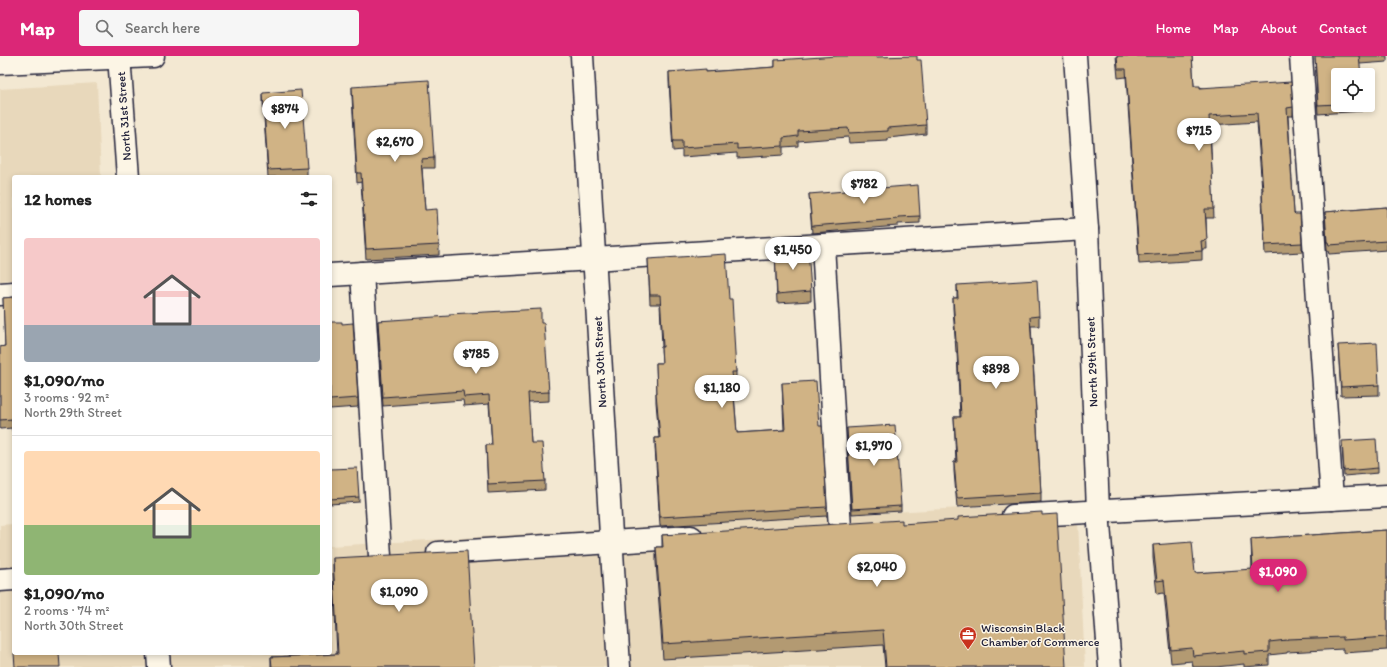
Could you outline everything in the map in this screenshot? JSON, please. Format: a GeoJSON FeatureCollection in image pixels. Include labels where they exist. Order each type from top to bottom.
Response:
{"type":"FeatureCollection","features":[{"type":"Feature","properties":{"kind":"street"},"geometry":{"type":"LineString","coordinates":[[0,63],[153,56]]}},
{"type":"Feature","properties":{"kind":"street","name":"North 30th Street"},"geometry":{"type":"LineString","coordinates":[[582,56],[619,667]]}},
{"type":"Feature","properties":{"kind":"street","name":"North 29th Street"},"geometry":{"type":"LineString","coordinates":[[1075,56],[1087,229],[1098,511],[1110,667]]}},
{"type":"Feature","properties":{"kind":"street"},"geometry":{"type":"LineString","coordinates":[[1301,56],[1332,499]]}},
{"type":"Feature","properties":{"kind":"street","name":"North 31st Street"},"geometry":{"type":"LineString","coordinates":[[119,57],[128,175]]}},
{"type":"Feature","properties":{"kind":"street"},"geometry":{"type":"LineString","coordinates":[[332,275],[1087,229]]}},
{"type":"Feature","properties":{"kind":"street"},"geometry":{"type":"LineString","coordinates":[[817,529],[848,527],[824,245]]}},
{"type":"Feature","properties":{"kind":"street"},"geometry":{"type":"LineString","coordinates":[[359,557],[388,556],[362,273]]}},
{"type":"Feature","properties":{"kind":"street"},"geometry":{"type":"LineString","coordinates":[[0,294],[12,293]]}},
{"type":"Feature","properties":{"kind":"street"},"geometry":{"type":"LineString","coordinates":[[997,518],[1098,511],[1387,496]]}},
{"type":"Feature","properties":{"kind":"street"},"geometry":{"type":"LineString","coordinates":[[419,554],[713,536]]}},
{"type":"Feature","properties":{"kind":"street"},"geometry":{"type":"LineString","coordinates":[[0,580],[12,579]]}},
{"type":"Feature","properties":{"kind":"street"},"geometry":{"type":"LineString","coordinates":[[158,655],[159,667]]}},
{"type":"Feature","properties":{"kind":"shaded area"},"geometry":{"type":"Polygon","coordinates":[[[97,83],[101,175],[12,175],[12,280],[0,281],[0,89],[97,83]]]}},
{"type":"Feature","properties":{"kind":"shaded area"},"geometry":{"type":"Polygon","coordinates":[[[1077,501],[1085,667],[0,667],[0,525],[12,524],[12,655],[332,655],[332,546],[1077,501]]]}},
{"type":"Feature","properties":{"kind":"building"},"geometry":{"type":"Polygon","coordinates":[[[838,56],[917,56],[917,60],[921,60],[926,125],[888,128],[888,131],[849,133],[848,128],[798,131],[798,136],[783,138],[783,146],[737,149],[737,144],[682,148],[682,141],[673,141],[669,72],[706,69],[706,72],[775,67],[775,60],[838,56]]]}},
{"type":"Feature","properties":{"kind":"building"},"geometry":{"type":"Polygon","coordinates":[[[1117,56],[1192,56],[1194,86],[1200,86],[1200,88],[1291,82],[1293,107],[1287,108],[1294,213],[1300,214],[1302,243],[1265,245],[1263,190],[1257,113],[1209,116],[1214,209],[1205,209],[1207,240],[1201,241],[1202,251],[1139,255],[1126,69],[1118,69],[1117,56]]]}},
{"type":"Feature","properties":{"kind":"building"},"geometry":{"type":"Polygon","coordinates":[[[1315,56],[1359,56],[1360,68],[1331,68],[1331,104],[1318,105],[1315,56]]]}},
{"type":"Feature","properties":{"kind":"building"},"geometry":{"type":"Polygon","coordinates":[[[429,80],[434,158],[421,159],[425,210],[437,209],[439,245],[366,249],[361,173],[357,173],[352,87],[429,80]]]}},
{"type":"Feature","properties":{"kind":"building"},"geometry":{"type":"Polygon","coordinates":[[[301,90],[307,168],[268,170],[263,93],[301,90]]]}},
{"type":"Feature","properties":{"kind":"building"},"geometry":{"type":"Polygon","coordinates":[[[918,185],[920,216],[812,226],[809,194],[918,185]]]}},
{"type":"Feature","properties":{"kind":"building"},"geometry":{"type":"Polygon","coordinates":[[[1387,207],[1387,241],[1329,245],[1327,242],[1325,212],[1387,207]]]}},
{"type":"Feature","properties":{"kind":"building"},"geometry":{"type":"Polygon","coordinates":[[[808,249],[811,291],[777,294],[775,251],[808,249]]]}},
{"type":"Feature","properties":{"kind":"building"},"geometry":{"type":"Polygon","coordinates":[[[726,254],[729,299],[732,299],[736,372],[732,372],[737,433],[785,430],[782,383],[816,381],[819,426],[822,426],[827,507],[660,517],[655,438],[660,438],[656,393],[656,363],[662,363],[661,347],[663,347],[660,295],[650,295],[648,259],[726,254]]]}},
{"type":"Feature","properties":{"kind":"building"},"geometry":{"type":"Polygon","coordinates":[[[1037,280],[1039,316],[1030,317],[1041,493],[957,498],[954,462],[957,462],[954,417],[961,417],[953,298],[958,298],[957,285],[1037,280]]]}},
{"type":"Feature","properties":{"kind":"building"},"geometry":{"type":"Polygon","coordinates":[[[12,297],[12,419],[0,420],[0,347],[5,346],[3,298],[12,297]]]}},
{"type":"Feature","properties":{"kind":"building"},"geometry":{"type":"Polygon","coordinates":[[[541,309],[541,323],[544,323],[549,392],[528,393],[531,443],[542,443],[545,481],[488,484],[486,445],[492,445],[489,395],[464,397],[463,391],[383,397],[378,321],[449,316],[449,314],[541,309]]]}},
{"type":"Feature","properties":{"kind":"building"},"geometry":{"type":"Polygon","coordinates":[[[332,322],[342,322],[342,324],[353,323],[358,398],[332,400],[332,322]]]}},
{"type":"Feature","properties":{"kind":"building"},"geometry":{"type":"Polygon","coordinates":[[[1377,343],[1379,385],[1341,387],[1338,345],[1377,343]]]}},
{"type":"Feature","properties":{"kind":"building"},"geometry":{"type":"Polygon","coordinates":[[[895,425],[901,506],[852,509],[847,428],[895,425]]]}},
{"type":"Feature","properties":{"kind":"building"},"geometry":{"type":"Polygon","coordinates":[[[1376,439],[1378,468],[1344,471],[1342,441],[1376,439]]]}},
{"type":"Feature","properties":{"kind":"building"},"geometry":{"type":"Polygon","coordinates":[[[357,468],[359,497],[332,499],[332,469],[357,468]]]}},
{"type":"Feature","properties":{"kind":"building"},"geometry":{"type":"Polygon","coordinates":[[[1042,512],[1042,515],[1057,514],[1066,667],[886,667],[883,630],[663,644],[656,547],[663,547],[662,535],[902,520],[902,524],[958,520],[958,517],[1042,512]]]}},
{"type":"Feature","properties":{"kind":"building"},"geometry":{"type":"Polygon","coordinates":[[[1387,530],[1387,637],[1343,640],[1343,637],[1287,639],[1269,642],[1269,652],[1244,654],[1244,651],[1193,656],[1192,648],[1171,650],[1164,580],[1157,581],[1153,545],[1192,542],[1195,573],[1253,569],[1251,539],[1387,530]]]}},
{"type":"Feature","properties":{"kind":"building"},"geometry":{"type":"Polygon","coordinates":[[[467,551],[474,667],[272,667],[271,657],[338,654],[333,558],[467,551]]]}},
{"type":"Feature","properties":{"kind":"building"},"geometry":{"type":"Polygon","coordinates":[[[14,655],[59,655],[60,667],[15,667],[14,655]]]}},
{"type":"Feature","properties":{"kind":"place","name":"Wisconsin Black Chamber of Commerce"},"geometry":{"type":"Point","coordinates":[968,650]}}]}
